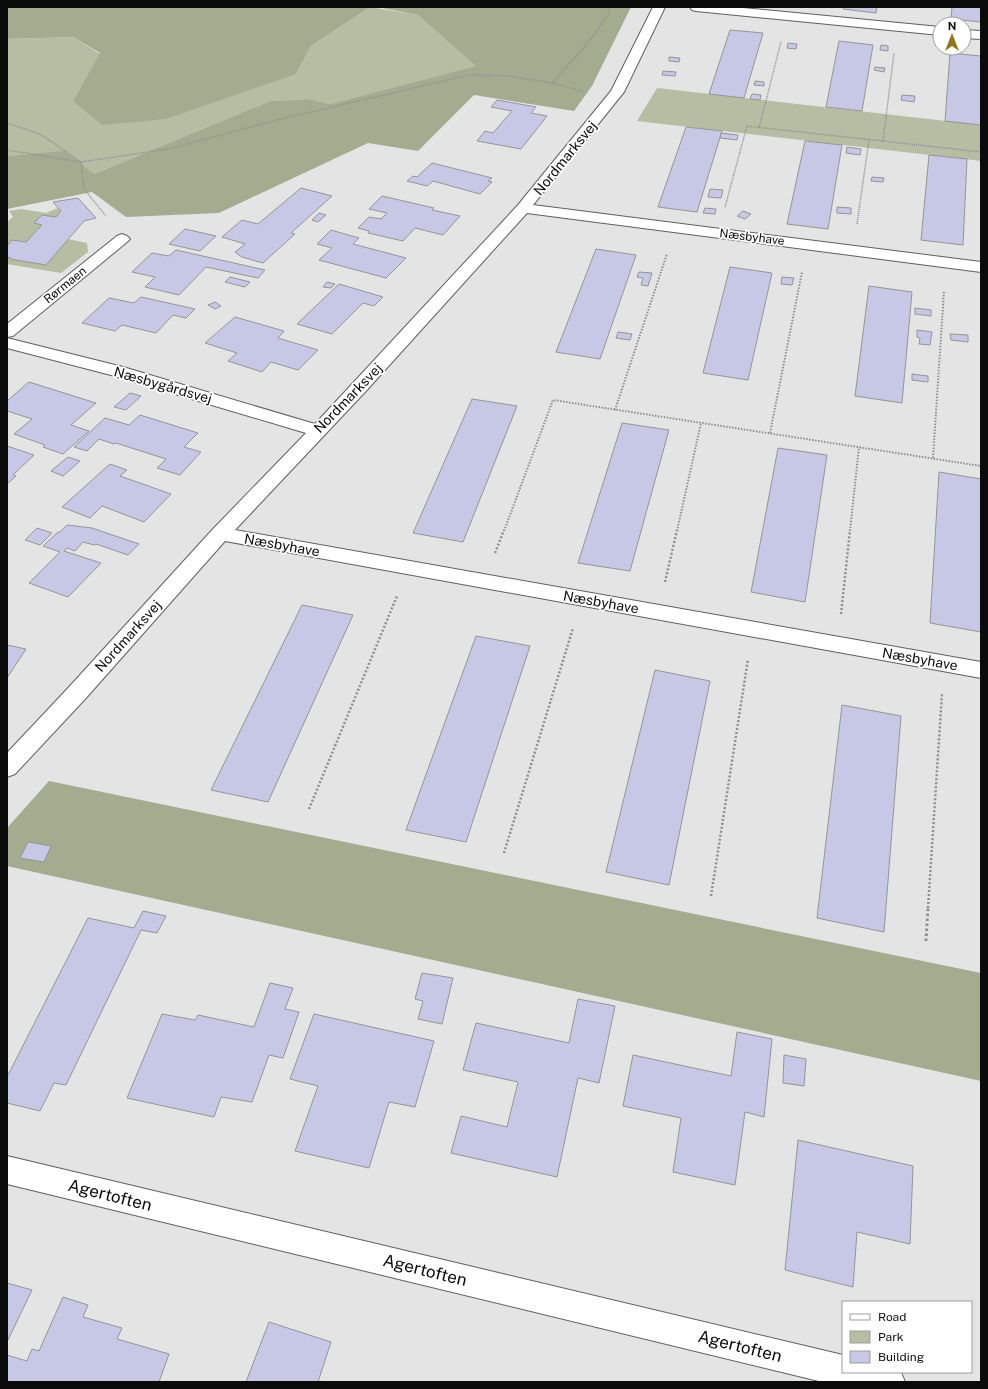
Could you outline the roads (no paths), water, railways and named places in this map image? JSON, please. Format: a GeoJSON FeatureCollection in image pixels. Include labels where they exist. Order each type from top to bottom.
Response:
{"type":"FeatureCollection","features":[{"type":"Feature","properties":{"kind":"street","name":"Nordmarksvej"},"geometry":{"type":"LineString","coordinates":[[7,768],[78,692],[220,534],[317,430],[360,387],[523,208],[617,92],[659,7]]}},
{"type":"Feature","properties":{"kind":"street"},"geometry":{"type":"LineString","coordinates":[[696,7],[932,30]]}},
{"type":"Feature","properties":{"kind":"street","name":"Næsbyhave"},"geometry":{"type":"LineString","coordinates":[[523,208],[981,267]]}},
{"type":"Feature","properties":{"kind":"street","name":"Rørmaen"},"geometry":{"type":"LineString","coordinates":[[7,332],[122,239]]}},
{"type":"Feature","properties":{"kind":"street","name":"Næsbygårdsvej"},"geometry":{"type":"LineString","coordinates":[[7,343],[116,371],[317,430]]}},
{"type":"Feature","properties":{"kind":"street","name":"Næsbyhave"},"geometry":{"type":"LineString","coordinates":[[220,534],[981,670]]}},
{"type":"Feature","properties":{"kind":"street","name":"Agertoften"},"geometry":{"type":"LineString","coordinates":[[7,1170],[842,1371]]}},
{"type":"Feature","properties":{"kind":"street"},"geometry":{"type":"LineString","coordinates":[[852,1373],[889,1382]]}}]}
